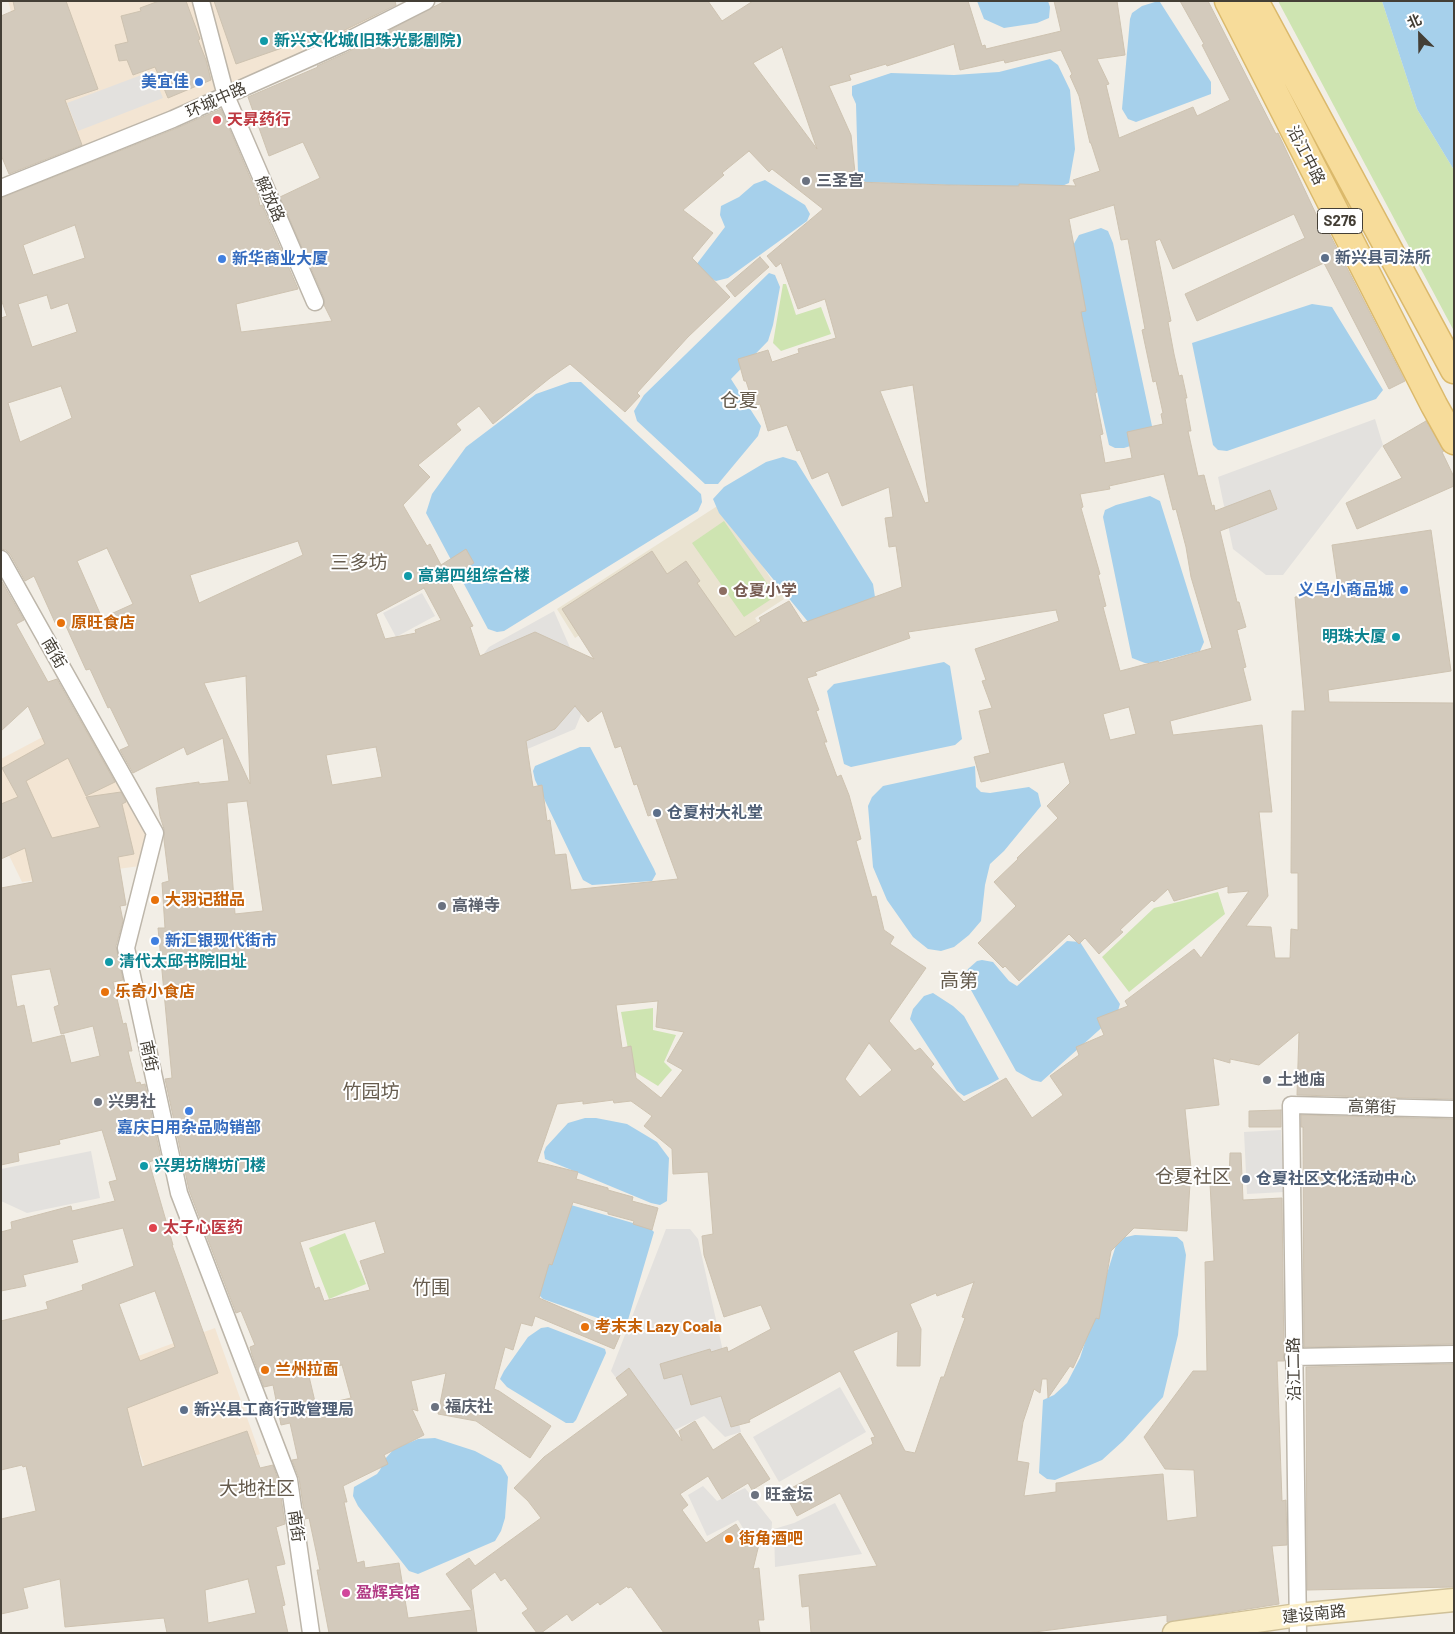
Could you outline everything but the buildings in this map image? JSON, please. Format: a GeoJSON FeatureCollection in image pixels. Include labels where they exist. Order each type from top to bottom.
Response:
{"type":"FeatureCollection","features":[{"type":"Feature","properties":{"kind":"main road","name":"沿江中路"},"geometry":{"type":"LineString","coordinates":[[1228,1],[1454,441]]}},
{"type":"Feature","properties":{"kind":"main road","name":"沿江中路"},"geometry":{"type":"LineString","coordinates":[[1255,1],[1454,370]]}},
{"type":"Feature","properties":{"kind":"street","name":"解放路"},"geometry":{"type":"LineString","coordinates":[[201,1],[226,96],[315,302]]}},
{"type":"Feature","properties":{"kind":"street","name":"环城中路"},"geometry":{"type":"LineString","coordinates":[[1,188],[129,138],[226,96],[341,44],[426,1]]}},
{"type":"Feature","properties":{"kind":"street"},"geometry":{"type":"LineString","coordinates":[[1434,405],[1454,453]]}},
{"type":"Feature","properties":{"kind":"street","name":"南街"},"geometry":{"type":"LineString","coordinates":[[1,559],[155,833],[126,948],[179,1193],[290,1480],[312,1633]]}},
{"type":"Feature","properties":{"kind":"street","name":"高第街"},"geometry":{"type":"LineString","coordinates":[[1291,1104],[1454,1109]]}},
{"type":"Feature","properties":{"kind":"street","name":"沿江二路"},"geometry":{"type":"LineString","coordinates":[[1291,1104],[1298,1624]]}},
{"type":"Feature","properties":{"kind":"street"},"geometry":{"type":"LineString","coordinates":[[1293,1357],[1454,1354]]}},
{"type":"Feature","properties":{"kind":"street","name":"建设南路"},"geometry":{"type":"LineString","coordinates":[[1174,1633],[1298,1624],[1454,1600]]}},
{"type":"Feature","properties":{"kind":"shaded area"},"geometry":{"type":"Polygon","coordinates":[[[8,1],[373,1],[382,24],[83,156],[15,25],[8,1]]]}},
{"type":"Feature","properties":{"kind":"shaded area"},"geometry":{"type":"Polygon","coordinates":[[[152,71],[163,98],[78,131],[67,103],[152,71]]]}},
{"type":"Feature","properties":{"kind":"shaded area"},"geometry":{"type":"Polygon","coordinates":[[[1375,419],[1383,445],[1283,575],[1266,575],[1233,549],[1218,477],[1375,419]]]}},
{"type":"Feature","properties":{"kind":"shaded area","name":"仓夏小学"},"geometry":{"type":"Polygon","coordinates":[[[722,503],[784,599],[755,618],[767,637],[716,669],[661,583],[575,638],[557,609],[722,503]]]}},
{"type":"Feature","properties":{"kind":"shaded area"},"geometry":{"type":"Polygon","coordinates":[[[422,593],[435,616],[396,637],[383,613],[422,593]]]}},
{"type":"Feature","properties":{"kind":"shaded area"},"geometry":{"type":"Polygon","coordinates":[[[554,611],[590,693],[575,729],[518,753],[471,670],[489,647],[554,611]]]}},
{"type":"Feature","properties":{"kind":"shaded area"},"geometry":{"type":"Polygon","coordinates":[[[88,713],[155,833],[147,865],[22,882],[1,839],[1,759],[88,713]]]}},
{"type":"Feature","properties":{"kind":"shaded area"},"geometry":{"type":"Polygon","coordinates":[[[1281,1130],[1284,1192],[1247,1194],[1244,1132],[1281,1130]]]}},
{"type":"Feature","properties":{"kind":"shaded area"},"geometry":{"type":"Polygon","coordinates":[[[91,1151],[100,1198],[27,1213],[1,1201],[1,1169],[91,1151]]]}},
{"type":"Feature","properties":{"kind":"shaded area"},"geometry":{"type":"Polygon","coordinates":[[[666,1229],[690,1229],[698,1239],[741,1432],[725,1437],[704,1416],[660,1437],[611,1371],[666,1229]]]}},
{"type":"Feature","properties":{"kind":"shaded area","name":"新兴县工商行政管理局"},"geometry":{"type":"Polygon","coordinates":[[[215,1328],[260,1454],[154,1492],[108,1367],[215,1328]]]}},
{"type":"Feature","properties":{"kind":"shaded area"},"geometry":{"type":"Polygon","coordinates":[[[840,1387],[866,1432],[779,1482],[753,1437],[840,1387]]]}},
{"type":"Feature","properties":{"kind":"shaded area"},"geometry":{"type":"Polygon","coordinates":[[[703,1486],[717,1501],[745,1488],[772,1522],[771,1539],[748,1536],[738,1520],[707,1536],[688,1495],[703,1486]]]}},
{"type":"Feature","properties":{"kind":"shaded area"},"geometry":{"type":"Polygon","coordinates":[[[835,1503],[862,1554],[775,1567],[774,1529],[794,1523],[835,1503]]]}},
{"type":"Feature","properties":{"kind":"green space"},"geometry":{"type":"Polygon","coordinates":[[[1278,1],[1382,1],[1417,109],[1454,170],[1454,331],[1278,1]]]}},
{"type":"Feature","properties":{"kind":"green space"},"geometry":{"type":"Polygon","coordinates":[[[783,284],[786,284],[796,315],[821,307],[831,334],[781,351],[773,343],[783,284]]]}},
{"type":"Feature","properties":{"kind":"green space"},"geometry":{"type":"Polygon","coordinates":[[[724,521],[776,596],[744,617],[692,543],[724,521]]]}},
{"type":"Feature","properties":{"kind":"green space"},"geometry":{"type":"Polygon","coordinates":[[[1218,892],[1225,914],[1129,992],[1102,957],[1154,908],[1218,892]]]}},
{"type":"Feature","properties":{"kind":"green space"},"geometry":{"type":"Polygon","coordinates":[[[653,1008],[653,1030],[676,1035],[664,1062],[672,1070],[658,1086],[632,1070],[621,1012],[653,1008]]]}},
{"type":"Feature","properties":{"kind":"green space"},"geometry":{"type":"Polygon","coordinates":[[[345,1233],[366,1284],[329,1299],[309,1248],[345,1233]]]}},
{"type":"Feature","properties":{"kind":"water"},"geometry":{"type":"Polygon","coordinates":[[[977,1],[1048,1],[1050,7],[1049,18],[1037,23],[1004,28],[984,19],[977,1]]]}},
{"type":"Feature","properties":{"kind":"water"},"geometry":{"type":"Polygon","coordinates":[[[1382,1],[1454,1],[1454,170],[1417,109],[1382,1]]]}},
{"type":"Feature","properties":{"kind":"water"},"geometry":{"type":"Polygon","coordinates":[[[1160,2],[1211,82],[1211,94],[1136,122],[1128,119],[1122,109],[1130,19],[1132,13],[1142,6],[1160,2]]]}},
{"type":"Feature","properties":{"kind":"water"},"geometry":{"type":"Polygon","coordinates":[[[1050,59],[1058,65],[1070,90],[1075,149],[1069,183],[1055,189],[865,182],[858,174],[856,104],[852,95],[852,86],[891,73],[954,75],[999,72],[1050,59]]]}},
{"type":"Feature","properties":{"kind":"water"},"geometry":{"type":"Polygon","coordinates":[[[765,180],[805,205],[810,214],[807,221],[728,278],[716,281],[707,277],[696,265],[725,227],[720,215],[721,206],[739,197],[754,184],[765,180]]]}},
{"type":"Feature","properties":{"kind":"water"},"geometry":{"type":"Polygon","coordinates":[[[1101,228],[1108,231],[1113,243],[1152,426],[1152,439],[1124,448],[1115,448],[1109,445],[1067,256],[1079,235],[1101,228]]]}},
{"type":"Feature","properties":{"kind":"water"},"geometry":{"type":"Polygon","coordinates":[[[769,273],[775,275],[780,287],[768,341],[731,379],[761,426],[758,436],[718,484],[705,484],[637,421],[634,411],[644,395],[769,273]]]}},
{"type":"Feature","properties":{"kind":"water"},"geometry":{"type":"Polygon","coordinates":[[[1312,304],[1332,307],[1383,390],[1376,399],[1227,451],[1218,450],[1213,445],[1192,343],[1312,304]]]}},
{"type":"Feature","properties":{"kind":"water"},"geometry":{"type":"Polygon","coordinates":[[[570,382],[581,382],[701,494],[702,502],[698,511],[504,631],[497,632],[488,629],[426,513],[432,494],[466,447],[536,394],[570,382]]]}},
{"type":"Feature","properties":{"kind":"water"},"geometry":{"type":"Polygon","coordinates":[[[783,457],[796,461],[873,584],[875,597],[821,624],[809,623],[719,513],[713,499],[724,487],[766,462],[783,457]]]}},
{"type":"Feature","properties":{"kind":"water"},"geometry":{"type":"Polygon","coordinates":[[[1150,496],[1160,501],[1204,642],[1200,651],[1154,663],[1145,663],[1132,658],[1103,517],[1105,510],[1116,505],[1150,496]]]}},
{"type":"Feature","properties":{"kind":"water"},"geometry":{"type":"Polygon","coordinates":[[[944,662],[950,666],[962,739],[955,745],[851,767],[844,764],[827,691],[834,684],[944,662]]]}},
{"type":"Feature","properties":{"kind":"water"},"geometry":{"type":"Polygon","coordinates":[[[580,747],[590,747],[654,869],[656,874],[652,881],[592,885],[583,880],[535,780],[533,771],[535,766],[580,747]]]}},
{"type":"Feature","properties":{"kind":"water"},"geometry":{"type":"Polygon","coordinates":[[[975,766],[976,787],[981,792],[990,793],[1029,787],[1038,793],[1041,806],[1004,851],[990,864],[985,885],[981,921],[969,935],[954,947],[941,951],[928,949],[913,937],[887,900],[873,867],[868,806],[872,797],[883,786],[975,766]]]}},
{"type":"Feature","properties":{"kind":"water"},"geometry":{"type":"Polygon","coordinates":[[[1067,941],[1080,942],[1120,1004],[1117,1014],[1041,1082],[1032,1080],[1016,1071],[966,981],[966,974],[968,969],[977,961],[993,962],[1009,981],[1017,986],[1067,941]]]}},
{"type":"Feature","properties":{"kind":"water"},"geometry":{"type":"Polygon","coordinates":[[[933,993],[964,1016],[999,1079],[964,1096],[957,1091],[910,1019],[913,1009],[924,996],[933,993]]]}},
{"type":"Feature","properties":{"kind":"water"},"geometry":{"type":"Polygon","coordinates":[[[585,1118],[596,1118],[627,1124],[657,1142],[669,1158],[667,1201],[660,1205],[651,1203],[545,1159],[544,1152],[546,1147],[568,1123],[585,1118]]]}},
{"type":"Feature","properties":{"kind":"water"},"geometry":{"type":"Polygon","coordinates":[[[571,1205],[650,1228],[654,1232],[628,1320],[618,1325],[543,1299],[539,1295],[545,1267],[571,1205]]]}},
{"type":"Feature","properties":{"kind":"water"},"geometry":{"type":"Polygon","coordinates":[[[1135,1235],[1177,1237],[1183,1242],[1186,1255],[1178,1335],[1163,1397],[1123,1441],[1102,1460],[1055,1480],[1047,1479],[1039,1473],[1043,1400],[1054,1395],[1067,1383],[1080,1358],[1117,1242],[1122,1238],[1135,1235]]]}},
{"type":"Feature","properties":{"kind":"water"},"geometry":{"type":"Polygon","coordinates":[[[548,1327],[605,1349],[606,1353],[573,1423],[566,1423],[507,1387],[500,1379],[528,1337],[541,1328],[548,1327]]]}},
{"type":"Feature","properties":{"kind":"water"},"geometry":{"type":"Polygon","coordinates":[[[435,1438],[475,1451],[501,1465],[508,1477],[505,1518],[501,1531],[495,1541],[418,1574],[409,1571],[358,1506],[353,1496],[354,1487],[377,1474],[385,1459],[394,1449],[418,1439],[435,1438]]]}},
{"type":"Feature","properties":{"kind":"place","name":"新兴文化城(旧珠光影剧院)"},"geometry":{"type":"Point","coordinates":[264,41]}},
{"type":"Feature","properties":{"kind":"place","name":"美宜佳"},"geometry":{"type":"Point","coordinates":[199,82]}},
{"type":"Feature","properties":{"kind":"place","name":"天昇药行"},"geometry":{"type":"Point","coordinates":[217,120]}},
{"type":"Feature","properties":{"kind":"place","name":"三圣宫"},"geometry":{"type":"Point","coordinates":[806,181]}},
{"type":"Feature","properties":{"kind":"place","name":"新兴县司法所"},"geometry":{"type":"Point","coordinates":[1325,258]}},
{"type":"Feature","properties":{"kind":"place","name":"新华商业大厦"},"geometry":{"type":"Point","coordinates":[222,259]}},
{"type":"Feature","properties":{"kind":"place","name":"高第四组综合楼"},"geometry":{"type":"Point","coordinates":[408,576]}},
{"type":"Feature","properties":{"kind":"place","name":"义乌小商品城"},"geometry":{"type":"Point","coordinates":[1404,590]}},
{"type":"Feature","properties":{"kind":"place","name":"仓夏小学"},"geometry":{"type":"Point","coordinates":[723,591]}},
{"type":"Feature","properties":{"kind":"place","name":"原旺食店"},"geometry":{"type":"Point","coordinates":[61,623]}},
{"type":"Feature","properties":{"kind":"place","name":"明珠大厦"},"geometry":{"type":"Point","coordinates":[1396,637]}},
{"type":"Feature","properties":{"kind":"place","name":"仓夏村大礼堂"},"geometry":{"type":"Point","coordinates":[657,813]}},
{"type":"Feature","properties":{"kind":"place","name":"大羽记甜品"},"geometry":{"type":"Point","coordinates":[155,900]}},
{"type":"Feature","properties":{"kind":"place","name":"高禅寺"},"geometry":{"type":"Point","coordinates":[442,906]}},
{"type":"Feature","properties":{"kind":"place","name":"新汇银现代街市"},"geometry":{"type":"Point","coordinates":[155,941]}},
{"type":"Feature","properties":{"kind":"place","name":"清代太邱书院旧址"},"geometry":{"type":"Point","coordinates":[109,962]}},
{"type":"Feature","properties":{"kind":"place","name":"乐奇小食店"},"geometry":{"type":"Point","coordinates":[105,992]}},
{"type":"Feature","properties":{"kind":"place","name":"土地庙"},"geometry":{"type":"Point","coordinates":[1267,1080]}},
{"type":"Feature","properties":{"kind":"place","name":"兴男社"},"geometry":{"type":"Point","coordinates":[98,1102]}},
{"type":"Feature","properties":{"kind":"place","name":"嘉庆日用杂品购销部"},"geometry":{"type":"Point","coordinates":[189,1111]}},
{"type":"Feature","properties":{"kind":"place","name":"兴男坊牌坊门楼"},"geometry":{"type":"Point","coordinates":[144,1166]}},
{"type":"Feature","properties":{"kind":"place","name":"仓夏社区文化活动中心"},"geometry":{"type":"Point","coordinates":[1246,1179]}},
{"type":"Feature","properties":{"kind":"place","name":"太子心医药"},"geometry":{"type":"Point","coordinates":[153,1228]}},
{"type":"Feature","properties":{"kind":"place","name":"考末末 Lazy Coala"},"geometry":{"type":"Point","coordinates":[585,1327]}},
{"type":"Feature","properties":{"kind":"place","name":"兰州拉面"},"geometry":{"type":"Point","coordinates":[265,1370]}},
{"type":"Feature","properties":{"kind":"place","name":"福庆社"},"geometry":{"type":"Point","coordinates":[435,1407]}},
{"type":"Feature","properties":{"kind":"place","name":"新兴县工商行政管理局"},"geometry":{"type":"Point","coordinates":[184,1410]}},
{"type":"Feature","properties":{"kind":"place","name":"旺金坛"},"geometry":{"type":"Point","coordinates":[755,1495]}},
{"type":"Feature","properties":{"kind":"place","name":"街角酒吧"},"geometry":{"type":"Point","coordinates":[729,1539]}},
{"type":"Feature","properties":{"kind":"place","name":"盈辉宾馆"},"geometry":{"type":"Point","coordinates":[346,1593]}},
{"type":"Feature","properties":{"kind":"district","name":"仓夏"},"geometry":{"type":"Point","coordinates":[739,401]}},
{"type":"Feature","properties":{"kind":"district","name":"三多坊"},"geometry":{"type":"Point","coordinates":[359,563]}},
{"type":"Feature","properties":{"kind":"district","name":"高第"},"geometry":{"type":"Point","coordinates":[959,981]}},
{"type":"Feature","properties":{"kind":"district","name":"竹园坊"},"geometry":{"type":"Point","coordinates":[371,1092]}},
{"type":"Feature","properties":{"kind":"district","name":"仓夏社区"},"geometry":{"type":"Point","coordinates":[1193,1177]}},
{"type":"Feature","properties":{"kind":"district","name":"竹围"},"geometry":{"type":"Point","coordinates":[431,1288]}},
{"type":"Feature","properties":{"kind":"district","name":"大地社区"},"geometry":{"type":"Point","coordinates":[257,1489]}}]}
